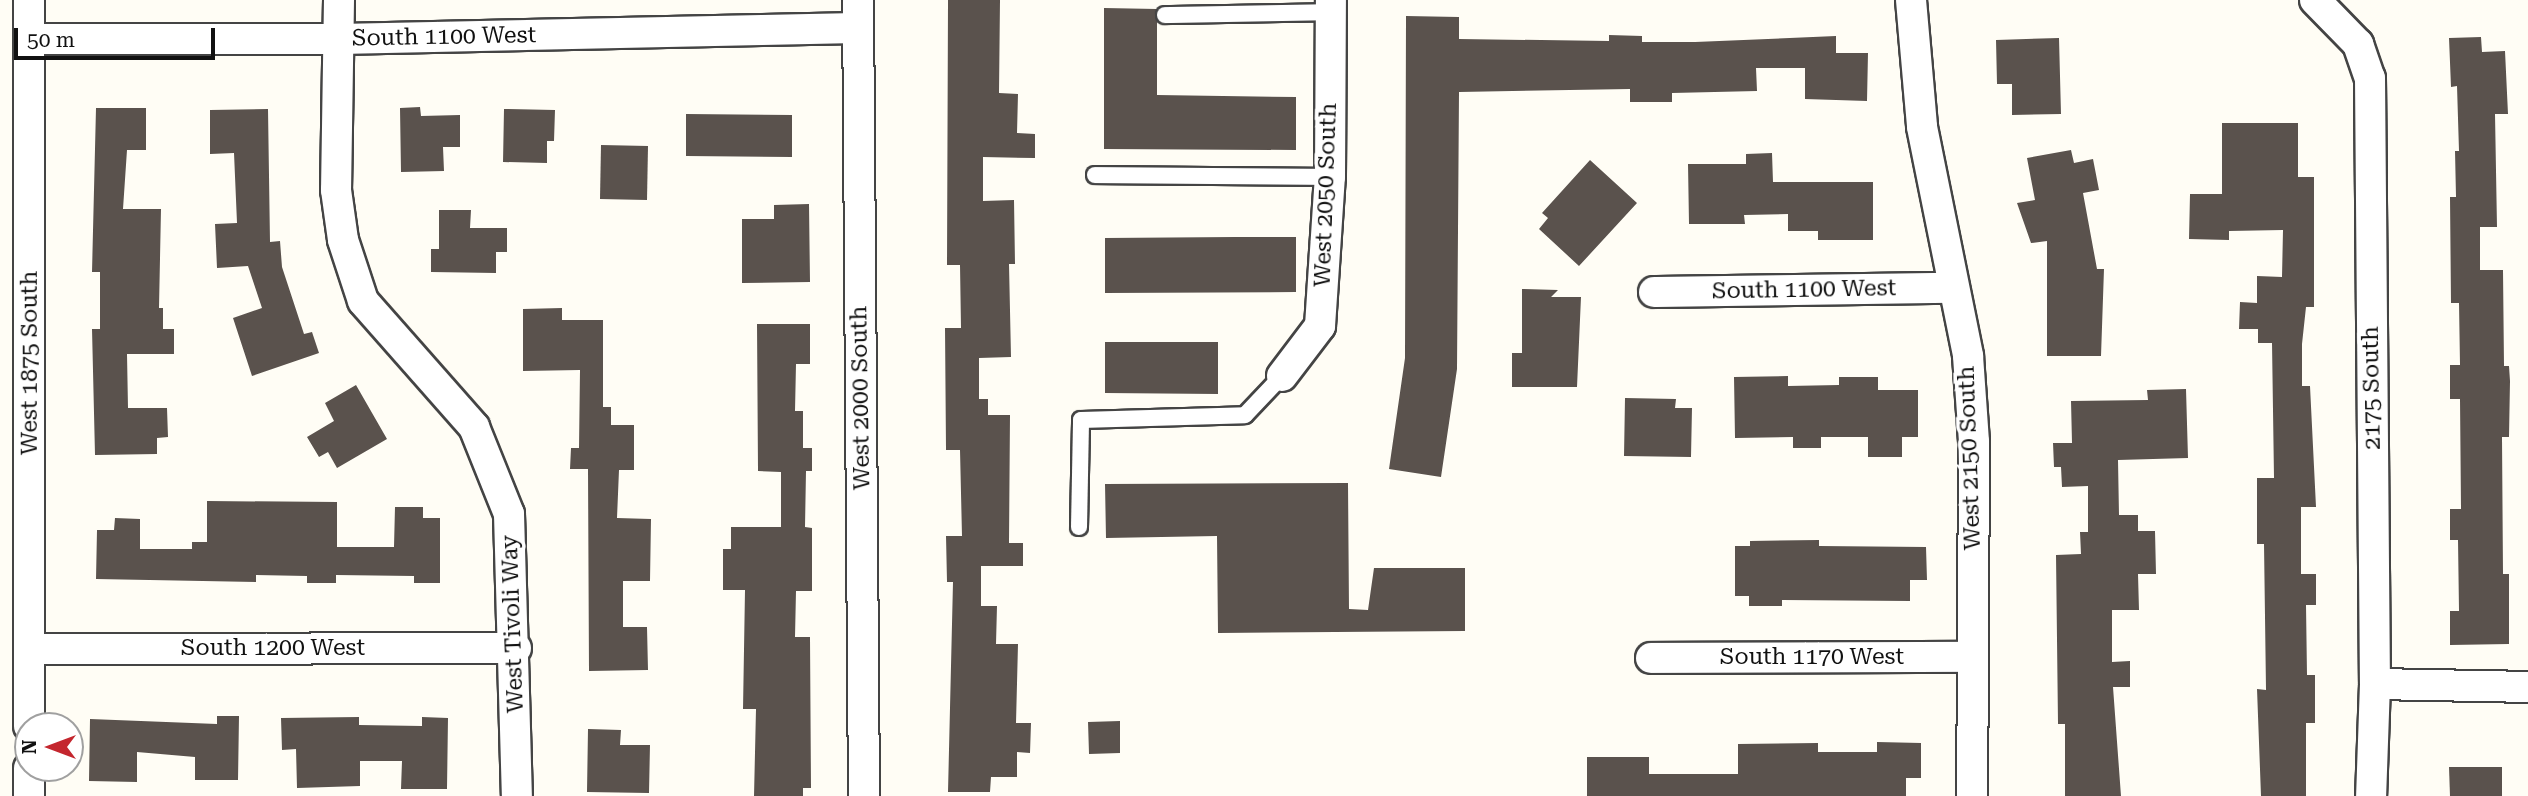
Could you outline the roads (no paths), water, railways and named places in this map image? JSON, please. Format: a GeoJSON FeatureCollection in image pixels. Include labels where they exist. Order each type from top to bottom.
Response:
{"type":"FeatureCollection","features":[{"type":"Feature","properties":{"kind":"street","name":"West 1875 South"},"geometry":{"type":"LineString","coordinates":[[29,0],[29,712]]}},
{"type":"Feature","properties":{"kind":"street","name":"West Tivoli Way"},"geometry":{"type":"LineString","coordinates":[[339,0],[336,191],[343,240],[363,301],[474,427],[509,514],[516,648],[517,796]]}},
{"type":"Feature","properties":{"kind":"street","name":"West 2150 South"},"geometry":{"type":"LineString","coordinates":[[1911,0],[1922,127],[1968,356],[1974,442],[1972,796]]}},
{"type":"Feature","properties":{"kind":"street","name":"2175 South"},"geometry":{"type":"LineString","coordinates":[[2315,0],[2358,44],[2370,78],[2375,684],[2371,796]]}},
{"type":"Feature","properties":{"kind":"street","name":"West 2050 South"},"geometry":{"type":"LineString","coordinates":[[1282,376],[1320,326],[1331,177],[1331,6]]}},
{"type":"Feature","properties":{"kind":"street","name":"South 1100 West"},"geometry":{"type":"LineString","coordinates":[[30,39],[339,39],[858,14]]}},
{"type":"Feature","properties":{"kind":"street","name":"West 2000 South"},"geometry":{"type":"LineString","coordinates":[[858,14],[864,796]]}},
{"type":"Feature","properties":{"kind":"street","name":"South 1100 West"},"geometry":{"type":"LineString","coordinates":[[1654,292],[1953,288]]}},
{"type":"Feature","properties":{"kind":"street","name":"South 1200 West"},"geometry":{"type":"LineString","coordinates":[[30,649],[516,648]]}},
{"type":"Feature","properties":{"kind":"street","name":"South 1170 West"},"geometry":{"type":"LineString","coordinates":[[1651,658],[1973,657]]}},
{"type":"Feature","properties":{"kind":"street"},"geometry":{"type":"LineString","coordinates":[[2375,684],[2528,687]]}},
{"type":"Feature","properties":{"kind":"lane"},"geometry":{"type":"LineString","coordinates":[[1165,15],[1331,6]]}},
{"type":"Feature","properties":{"kind":"lane"},"geometry":{"type":"LineString","coordinates":[[1095,175],[1331,177]]}},
{"type":"Feature","properties":{"kind":"lane"},"geometry":{"type":"LineString","coordinates":[[1079,527],[1081,421],[1245,415],[1282,376]]}}]}
